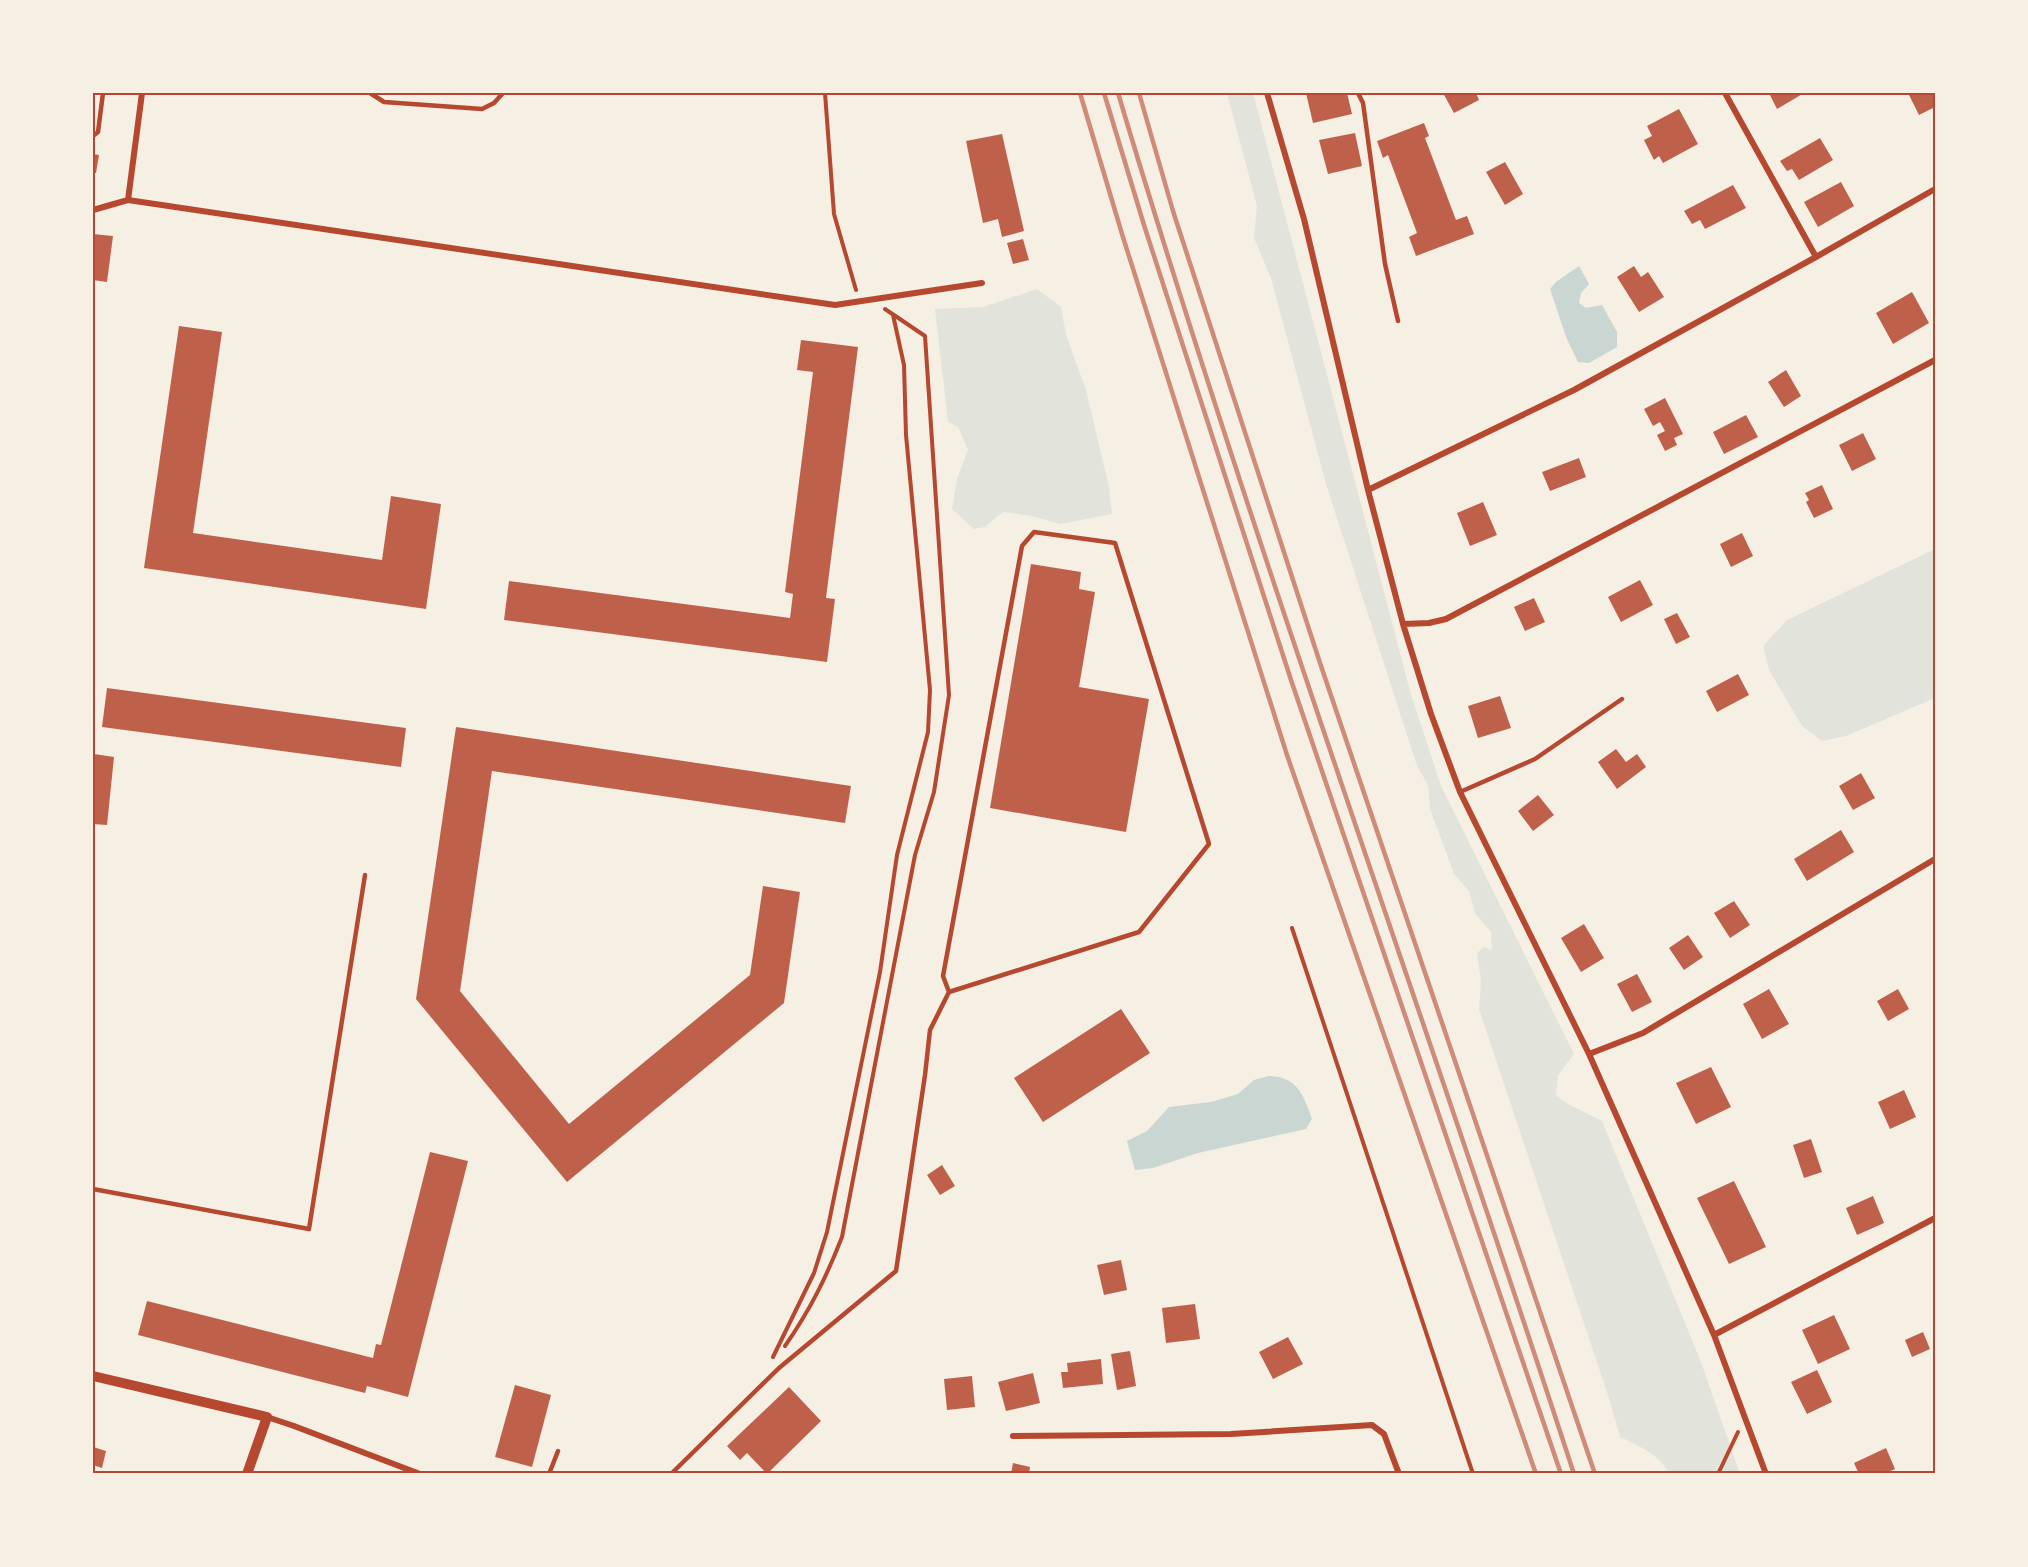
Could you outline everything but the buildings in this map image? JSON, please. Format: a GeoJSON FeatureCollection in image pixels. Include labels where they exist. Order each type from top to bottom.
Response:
{"type":"FeatureCollection","features":[{"type":"Feature","properties":{"kind":"street"},"geometry":{"type":"LineString","coordinates":[[128,200],[142,93]]}},
{"type":"Feature","properties":{"kind":"street"},"geometry":{"type":"LineString","coordinates":[[1267,93],[1304,219],[1368,490],[1403,624],[1431,714],[1460,792],[1589,1054],[1714,1335],[1766,1474]]}},
{"type":"Feature","properties":{"kind":"street"},"geometry":{"type":"LineString","coordinates":[[1725,93],[1816,257]]}},
{"type":"Feature","properties":{"kind":"street"},"geometry":{"type":"LineString","coordinates":[[1368,490],[1574,390],[1935,189]]}},
{"type":"Feature","properties":{"kind":"street"},"geometry":{"type":"LineString","coordinates":[[93,210],[128,200],[835,305],[982,283]]}},
{"type":"Feature","properties":{"kind":"street"},"geometry":{"type":"LineString","coordinates":[[1403,624],[1429,623],[1446,619],[1935,360]]}},
{"type":"Feature","properties":{"kind":"street"},"geometry":{"type":"LineString","coordinates":[[1589,1054],[1643,1033],[1935,859]]}},
{"type":"Feature","properties":{"kind":"street"},"geometry":{"type":"LineString","coordinates":[[1714,1335],[1935,1218]]}},
{"type":"Feature","properties":{"kind":"street"},"geometry":{"type":"LineString","coordinates":[[93,1376],[294,1426],[420,1474]]}},
{"type":"Feature","properties":{"kind":"street"},"geometry":{"type":"LineString","coordinates":[[247,1474],[267,1418]]}},
{"type":"Feature","properties":{"kind":"street"},"geometry":{"type":"LineString","coordinates":[[1013,1436],[1231,1434],[1372,1425],[1384,1434],[1400,1474]]}},
{"type":"Feature","properties":{"kind":"lane"},"geometry":{"type":"LineString","coordinates":[[93,136],[98,132],[103,93]]}},
{"type":"Feature","properties":{"kind":"lane"},"geometry":{"type":"LineString","coordinates":[[370,93],[384,102],[482,109],[494,103],[503,93]]}},
{"type":"Feature","properties":{"kind":"lane"},"geometry":{"type":"LineString","coordinates":[[1358,93],[1363,103],[1385,264],[1398,321]]}},
{"type":"Feature","properties":{"kind":"lane"},"geometry":{"type":"LineString","coordinates":[[671,1474],[779,1368],[896,1270],[930,1030],[949,992],[1139,932],[1209,844],[1115,543],[1034,532],[1022,546],[943,976],[949,992]]}},
{"type":"Feature","properties":{"kind":"lane"},"geometry":{"type":"LineString","coordinates":[[1460,792],[1534,759],[1622,699]]}},
{"type":"Feature","properties":{"kind":"lane"},"geometry":{"type":"LineString","coordinates":[[93,1189],[309,1229],[365,875]]}},
{"type":"Feature","properties":{"kind":"lane"},"geometry":{"type":"LineString","coordinates":[[549,1474],[558,1451]]}},
{"type":"Feature","properties":{"kind":"path"},"geometry":{"type":"LineString","coordinates":[[825,93],[834,214],[860,302]]}},
{"type":"Feature","properties":{"kind":"path"},"geometry":{"type":"LineString","coordinates":[[873,300],[925,336],[950,695],[934,792],[915,855],[842,1237],[826,1278],[808,1313],[771,1363],[814,1273],[827,1232],[880,972],[897,855],[928,732],[930,690],[906,435],[904,365],[892,314]]}},
{"type":"Feature","properties":{"kind":"path"},"geometry":{"type":"LineString","coordinates":[[1292,928],[1473,1474]]}},
{"type":"Feature","properties":{"kind":"path"},"geometry":{"type":"LineString","coordinates":[[1718,1474],[1745,1418]]}},
{"type":"Feature","properties":{"kind":"shaded area"},"geometry":{"type":"Polygon","coordinates":[[[1227,93],[1253,93],[1410,691],[1441,786],[1574,1054],[1558,1075],[1556,1095],[1566,1103],[1602,1121],[1701,1362],[1740,1474],[1669,1474],[1654,1456],[1620,1437],[1479,1009],[1481,981],[1477,953],[1484,947],[1492,950],[1491,932],[1475,913],[1469,891],[1454,874],[1430,809],[1428,785],[1417,766],[1326,484],[1271,278],[1254,238],[1257,206],[1227,93]]]}},
{"type":"Feature","properties":{"kind":"shaded area"},"geometry":{"type":"Polygon","coordinates":[[[1579,266],[1589,284],[1581,293],[1579,303],[1586,308],[1602,305],[1617,332],[1617,347],[1589,363],[1578,362],[1566,337],[1550,289],[1579,266]]]}},
{"type":"Feature","properties":{"kind":"shaded area"},"geometry":{"type":"Polygon","coordinates":[[[1037,289],[1061,307],[1066,335],[1086,390],[1109,487],[1112,514],[1060,524],[1032,516],[1003,512],[985,527],[974,529],[952,509],[957,479],[968,450],[958,427],[948,422],[935,309],[983,307],[1037,289]]]}},
{"type":"Feature","properties":{"kind":"shaded area"},"geometry":{"type":"Polygon","coordinates":[[[1935,549],[1935,698],[1846,736],[1822,741],[1802,726],[1769,670],[1763,646],[1787,620],[1935,549]]]}},
{"type":"Feature","properties":{"kind":"shaded area"},"geometry":{"type":"Polygon","coordinates":[[[1269,1076],[1287,1080],[1298,1089],[1312,1119],[1306,1129],[1198,1153],[1153,1168],[1135,1170],[1127,1141],[1147,1131],[1169,1107],[1211,1102],[1238,1094],[1254,1080],[1269,1076]]]}},
{"type":"Feature","properties":{"kind":"railway"},"geometry":{"type":"LineString","coordinates":[[1080,93],[1122,234],[1287,755],[1536,1474]]}},
{"type":"Feature","properties":{"kind":"railway"},"geometry":{"type":"LineString","coordinates":[[1104,93],[1144,225],[1291,680],[1561,1474]]}},
{"type":"Feature","properties":{"kind":"railway"},"geometry":{"type":"LineString","coordinates":[[1118,93],[1171,267],[1284,613],[1574,1474]]}},
{"type":"Feature","properties":{"kind":"railway"},"geometry":{"type":"LineString","coordinates":[[1139,93],[1173,211],[1320,663],[1595,1474]]}}]}
